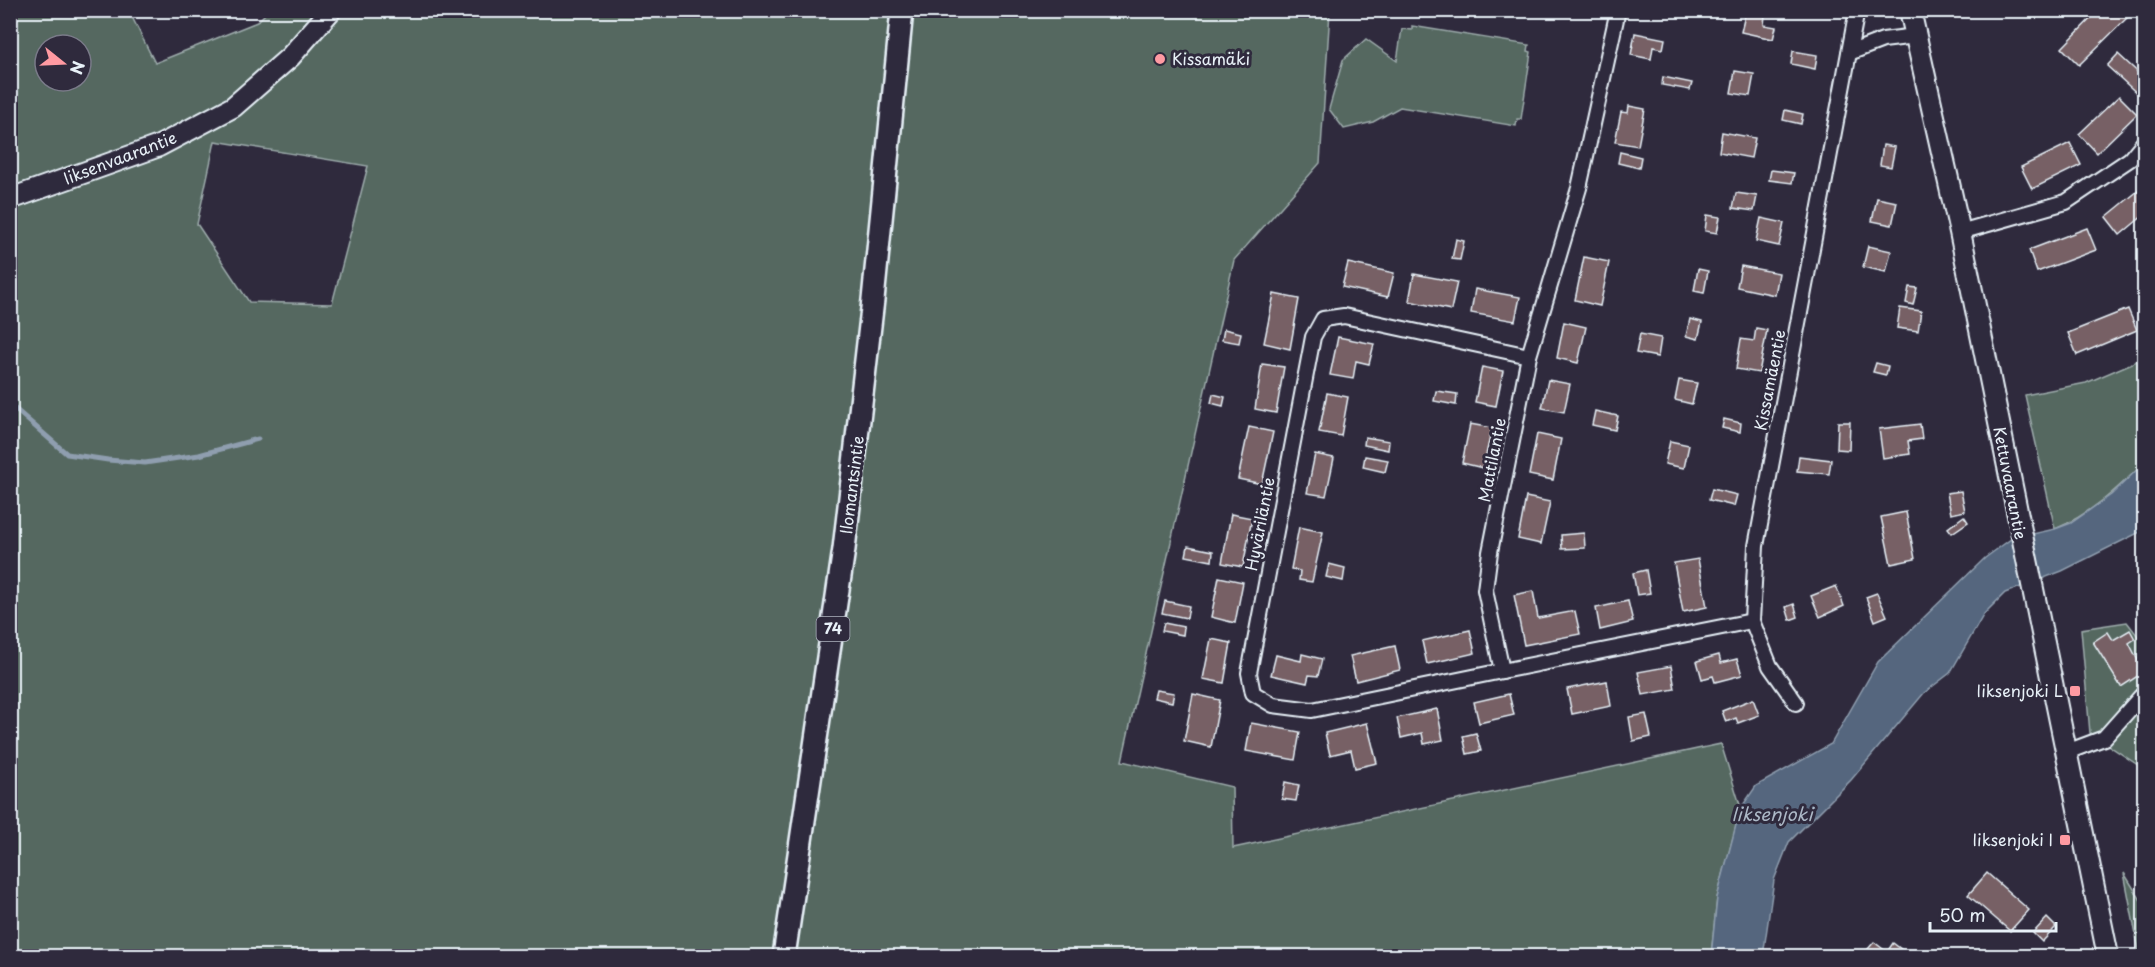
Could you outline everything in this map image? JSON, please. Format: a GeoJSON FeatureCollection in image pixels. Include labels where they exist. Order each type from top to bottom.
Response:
{"type":"FeatureCollection","features":[{"type":"Feature","properties":{"kind":"main road","name":"Ilomantsintie"},"geometry":{"type":"LineString","coordinates":[[784,957],[844,549],[873,300],[902,10]]}},
{"type":"Feature","properties":{"kind":"street","name":"Iiksenvaarantie"},"geometry":{"type":"LineString","coordinates":[[10,199],[159,146],[233,107],[290,57],[331,10]]}},
{"type":"Feature","properties":{"kind":"street","name":"Mattilantie"},"geometry":{"type":"LineString","coordinates":[[1502,671],[1485,590],[1490,552],[1529,356],[1580,188],[1617,10]]}},
{"type":"Feature","properties":{"kind":"street","name":"Kissamäentie"},"geometry":{"type":"LineString","coordinates":[[1796,703],[1770,666],[1752,621],[1756,546],[1857,10]]}},
{"type":"Feature","properties":{"kind":"street","name":"Kettuvaarantie"},"geometry":{"type":"LineString","coordinates":[[1910,10],[1960,232],[2064,753],[2108,957]]}},
{"type":"Feature","properties":{"kind":"street"},"geometry":{"type":"LineString","coordinates":[[1849,53],[1882,40],[1916,36]]}},
{"type":"Feature","properties":{"kind":"street"},"geometry":{"type":"LineString","coordinates":[[1960,232],[2066,202],[2130,159],[2145,142]]}},
{"type":"Feature","properties":{"kind":"street","name":"Hyväriläntie"},"geometry":{"type":"LineString","coordinates":[[1502,671],[1312,710],[1273,705],[1253,693],[1249,673],[1313,337],[1323,319],[1344,316],[1529,356]]}},
{"type":"Feature","properties":{"kind":"street"},"geometry":{"type":"LineString","coordinates":[[1502,671],[1752,621]]}},
{"type":"Feature","properties":{"kind":"street"},"geometry":{"type":"LineString","coordinates":[[2064,753],[2104,738],[2145,693]]}},
{"type":"Feature","properties":{"kind":"green space"},"geometry":{"type":"Polygon","coordinates":[[[269,10],[1330,11],[1320,163],[1234,260],[1122,761],[1232,787],[1233,848],[1721,744],[1741,808],[1717,898],[1711,956],[11,956],[10,11],[129,11],[155,63],[257,22],[269,10]],[[215,141],[197,224],[249,302],[332,304],[368,166],[215,141]]]}},
{"type":"Feature","properties":{"kind":"green space"},"geometry":{"type":"Polygon","coordinates":[[[1412,26],[1529,45],[1528,51],[1531,52],[1521,119],[1517,119],[1516,126],[1400,107],[1373,122],[1344,129],[1329,109],[1343,60],[1366,39],[1397,61],[1402,29],[1412,30],[1412,26]]]}},
{"type":"Feature","properties":{"kind":"green space"},"geometry":{"type":"Polygon","coordinates":[[[2144,358],[2144,463],[2092,508],[2055,529],[2025,395],[2086,383],[2144,358]]]}},
{"type":"Feature","properties":{"kind":"green space"},"geometry":{"type":"Polygon","coordinates":[[[2127,622],[2144,644],[2144,769],[2090,733],[2081,629],[2127,622]]]}},
{"type":"Feature","properties":{"kind":"green space"},"geometry":{"type":"Polygon","coordinates":[[[2124,873],[2144,905],[2144,956],[2140,956],[2124,873]]]}},
{"type":"Feature","properties":{"kind":"water","name":"Iiksenjoki"},"geometry":{"type":"Polygon","coordinates":[[[2144,463],[2144,530],[2062,571],[2005,593],[1984,614],[1950,673],[1924,693],[1851,780],[1789,842],[1774,880],[1763,956],[1711,956],[1717,898],[1737,821],[1741,808],[1756,786],[1831,744],[1878,662],[1985,558],[2011,539],[2071,523],[2111,495],[2144,463]]]}},
{"type":"Feature","properties":{"kind":"building"},"geometry":{"type":"Polygon","coordinates":[[[2099,10],[2144,10],[2144,16],[2132,13],[2079,65],[2062,48],[2099,10]]]}},
{"type":"Feature","properties":{"kind":"building"},"geometry":{"type":"Polygon","coordinates":[[[1746,11],[1765,15],[1764,25],[1776,27],[1773,39],[1741,32],[1746,11]]]}},
{"type":"Feature","properties":{"kind":"building"},"geometry":{"type":"Polygon","coordinates":[[[1635,33],[1665,39],[1663,49],[1653,47],[1651,59],[1631,55],[1635,33]]]}},
{"type":"Feature","properties":{"kind":"building"},"geometry":{"type":"Polygon","coordinates":[[[1793,51],[1817,55],[1815,69],[1791,64],[1793,51]]]}},
{"type":"Feature","properties":{"kind":"building"},"geometry":{"type":"Polygon","coordinates":[[[2118,54],[2144,78],[2144,93],[2141,97],[2107,66],[2118,54]]]}},
{"type":"Feature","properties":{"kind":"building"},"geometry":{"type":"Polygon","coordinates":[[[1735,71],[1754,74],[1750,96],[1731,93],[1735,71]]]}},
{"type":"Feature","properties":{"kind":"building"},"geometry":{"type":"Polygon","coordinates":[[[1663,77],[1692,83],[1690,90],[1662,85],[1663,77]]]}},
{"type":"Feature","properties":{"kind":"building"},"geometry":{"type":"Polygon","coordinates":[[[2119,96],[2137,114],[2097,153],[2079,134],[2119,96]]]}},
{"type":"Feature","properties":{"kind":"building"},"geometry":{"type":"Polygon","coordinates":[[[1629,106],[1645,109],[1638,146],[1615,142],[1621,112],[1628,113],[1629,106]]]}},
{"type":"Feature","properties":{"kind":"building"},"geometry":{"type":"Polygon","coordinates":[[[1785,110],[1803,114],[1801,124],[1783,120],[1785,110]]]}},
{"type":"Feature","properties":{"kind":"building"},"geometry":{"type":"Polygon","coordinates":[[[1722,132],[1755,138],[1751,158],[1719,152],[1722,132]]]}},
{"type":"Feature","properties":{"kind":"building"},"geometry":{"type":"Polygon","coordinates":[[[2070,143],[2081,165],[2032,189],[2021,167],[2070,143]]]}},
{"type":"Feature","properties":{"kind":"building"},"geometry":{"type":"Polygon","coordinates":[[[1883,145],[1895,147],[1891,167],[1880,165],[1883,145]]]}},
{"type":"Feature","properties":{"kind":"building"},"geometry":{"type":"Polygon","coordinates":[[[1620,152],[1641,157],[1639,168],[1618,163],[1620,152]]]}},
{"type":"Feature","properties":{"kind":"building"},"geometry":{"type":"Polygon","coordinates":[[[1771,170],[1794,173],[1792,183],[1769,180],[1771,170]]]}},
{"type":"Feature","properties":{"kind":"building"},"geometry":{"type":"Polygon","coordinates":[[[2144,186],[2144,215],[2120,235],[2106,217],[2144,186]]]}},
{"type":"Feature","properties":{"kind":"building"},"geometry":{"type":"Polygon","coordinates":[[[1736,193],[1757,196],[1754,211],[1733,208],[1736,193]]]}},
{"type":"Feature","properties":{"kind":"building"},"geometry":{"type":"Polygon","coordinates":[[[1877,198],[1897,202],[1892,225],[1872,221],[1877,198]]]}},
{"type":"Feature","properties":{"kind":"building"},"geometry":{"type":"Polygon","coordinates":[[[1707,215],[1720,217],[1717,233],[1705,231],[1707,215]]]}},
{"type":"Feature","properties":{"kind":"building"},"geometry":{"type":"Polygon","coordinates":[[[1761,218],[1784,223],[1779,246],[1756,241],[1761,218]]]}},
{"type":"Feature","properties":{"kind":"building"},"geometry":{"type":"Polygon","coordinates":[[[2087,228],[2096,250],[2037,272],[2029,250],[2087,228]]]}},
{"type":"Feature","properties":{"kind":"building"},"geometry":{"type":"Polygon","coordinates":[[[1456,239],[1464,241],[1460,260],[1452,259],[1456,239]]]}},
{"type":"Feature","properties":{"kind":"building"},"geometry":{"type":"Polygon","coordinates":[[[1868,246],[1891,251],[1886,272],[1863,267],[1868,246]]]}},
{"type":"Feature","properties":{"kind":"building"},"geometry":{"type":"Polygon","coordinates":[[[1584,257],[1609,262],[1600,306],[1575,300],[1584,257]]]}},
{"type":"Feature","properties":{"kind":"building"},"geometry":{"type":"Polygon","coordinates":[[[1348,263],[1394,273],[1388,297],[1342,287],[1348,263]]]}},
{"type":"Feature","properties":{"kind":"building"},"geometry":{"type":"Polygon","coordinates":[[[1741,266],[1779,273],[1775,295],[1737,287],[1741,266]]]}},
{"type":"Feature","properties":{"kind":"building"},"geometry":{"type":"Polygon","coordinates":[[[1698,269],[1708,271],[1704,293],[1694,291],[1698,269]]]}},
{"type":"Feature","properties":{"kind":"building"},"geometry":{"type":"Polygon","coordinates":[[[1414,274],[1457,282],[1451,310],[1409,301],[1414,274]]]}},
{"type":"Feature","properties":{"kind":"building"},"geometry":{"type":"Polygon","coordinates":[[[1909,287],[1917,288],[1913,305],[1906,303],[1909,287]]]}},
{"type":"Feature","properties":{"kind":"building"},"geometry":{"type":"Polygon","coordinates":[[[1475,289],[1520,297],[1515,321],[1471,313],[1475,289]]]}},
{"type":"Feature","properties":{"kind":"building"},"geometry":{"type":"Polygon","coordinates":[[[1274,294],[1299,299],[1290,349],[1264,343],[1274,294]]]}},
{"type":"Feature","properties":{"kind":"building"},"geometry":{"type":"Polygon","coordinates":[[[1900,308],[1921,311],[1918,331],[1897,328],[1900,308]]]}},
{"type":"Feature","properties":{"kind":"building"},"geometry":{"type":"Polygon","coordinates":[[[2128,309],[2137,330],[2077,355],[2068,333],[2128,309]]]}},
{"type":"Feature","properties":{"kind":"building"},"geometry":{"type":"Polygon","coordinates":[[[1690,319],[1702,322],[1698,339],[1686,336],[1690,319]]]}},
{"type":"Feature","properties":{"kind":"building"},"geometry":{"type":"Polygon","coordinates":[[[1564,322],[1586,327],[1578,363],[1557,358],[1564,322]]]}},
{"type":"Feature","properties":{"kind":"building"},"geometry":{"type":"Polygon","coordinates":[[[1756,328],[1767,330],[1759,373],[1736,369],[1741,339],[1754,341],[1756,328]]]}},
{"type":"Feature","properties":{"kind":"building"},"geometry":{"type":"Polygon","coordinates":[[[1224,329],[1241,333],[1239,343],[1222,340],[1224,329]]]}},
{"type":"Feature","properties":{"kind":"building"},"geometry":{"type":"Polygon","coordinates":[[[1640,334],[1661,338],[1658,357],[1636,353],[1640,334]]]}},
{"type":"Feature","properties":{"kind":"building"},"geometry":{"type":"Polygon","coordinates":[[[1338,337],[1374,344],[1369,364],[1356,361],[1353,379],[1330,375],[1338,337]]]}},
{"type":"Feature","properties":{"kind":"building"},"geometry":{"type":"Polygon","coordinates":[[[1876,363],[1888,366],[1886,375],[1873,372],[1876,363]]]}},
{"type":"Feature","properties":{"kind":"building"},"geometry":{"type":"Polygon","coordinates":[[[1262,364],[1284,367],[1276,413],[1255,409],[1262,364]]]}},
{"type":"Feature","properties":{"kind":"building"},"geometry":{"type":"Polygon","coordinates":[[[1482,367],[1503,371],[1496,406],[1475,402],[1482,367]]]}},
{"type":"Feature","properties":{"kind":"building"},"geometry":{"type":"Polygon","coordinates":[[[1548,380],[1570,384],[1564,412],[1542,408],[1548,380]]]}},
{"type":"Feature","properties":{"kind":"building"},"geometry":{"type":"Polygon","coordinates":[[[1679,380],[1697,383],[1692,404],[1675,400],[1679,380]]]}},
{"type":"Feature","properties":{"kind":"building"},"geometry":{"type":"Polygon","coordinates":[[[1436,391],[1457,394],[1456,405],[1434,401],[1436,391]]]}},
{"type":"Feature","properties":{"kind":"building"},"geometry":{"type":"Polygon","coordinates":[[[1327,393],[1348,397],[1341,436],[1319,432],[1327,393]]]}},
{"type":"Feature","properties":{"kind":"building"},"geometry":{"type":"Polygon","coordinates":[[[1213,394],[1225,397],[1223,406],[1211,403],[1213,394]]]}},
{"type":"Feature","properties":{"kind":"building"},"geometry":{"type":"Polygon","coordinates":[[[1595,411],[1618,416],[1615,430],[1592,425],[1595,411]]]}},
{"type":"Feature","properties":{"kind":"building"},"geometry":{"type":"Polygon","coordinates":[[[1724,419],[1741,423],[1740,432],[1722,428],[1724,419]]]}},
{"type":"Feature","properties":{"kind":"building"},"geometry":{"type":"Polygon","coordinates":[[[1838,422],[1850,422],[1849,450],[1837,449],[1838,422]]]}},
{"type":"Feature","properties":{"kind":"building"},"geometry":{"type":"Polygon","coordinates":[[[1470,424],[1492,428],[1483,468],[1462,463],[1470,424]]]}},
{"type":"Feature","properties":{"kind":"building"},"geometry":{"type":"Polygon","coordinates":[[[1920,424],[1922,439],[1908,441],[1910,454],[1883,458],[1879,429],[1920,424]]]}},
{"type":"Feature","properties":{"kind":"building"},"geometry":{"type":"Polygon","coordinates":[[[1249,427],[1273,432],[1262,484],[1238,479],[1249,427]]]}},
{"type":"Feature","properties":{"kind":"building"},"geometry":{"type":"Polygon","coordinates":[[[1537,434],[1561,439],[1553,480],[1529,475],[1537,434]]]}},
{"type":"Feature","properties":{"kind":"building"},"geometry":{"type":"Polygon","coordinates":[[[1365,437],[1389,441],[1388,450],[1364,445],[1365,437]]]}},
{"type":"Feature","properties":{"kind":"building"},"geometry":{"type":"Polygon","coordinates":[[[1670,441],[1689,445],[1684,468],[1665,464],[1670,441]]]}},
{"type":"Feature","properties":{"kind":"building"},"geometry":{"type":"Polygon","coordinates":[[[1315,454],[1334,458],[1326,496],[1307,493],[1315,454]]]}},
{"type":"Feature","properties":{"kind":"building"},"geometry":{"type":"Polygon","coordinates":[[[1365,456],[1388,460],[1385,472],[1363,467],[1365,456]]]}},
{"type":"Feature","properties":{"kind":"building"},"geometry":{"type":"Polygon","coordinates":[[[1799,456],[1831,460],[1829,474],[1797,471],[1799,456]]]}},
{"type":"Feature","properties":{"kind":"building"},"geometry":{"type":"Polygon","coordinates":[[[1712,489],[1737,495],[1734,506],[1709,500],[1712,489]]]}},
{"type":"Feature","properties":{"kind":"building"},"geometry":{"type":"Polygon","coordinates":[[[1961,491],[1965,511],[1951,514],[1947,493],[1961,491]]]}},
{"type":"Feature","properties":{"kind":"building"},"geometry":{"type":"Polygon","coordinates":[[[1526,497],[1550,502],[1541,544],[1518,539],[1526,497]]]}},
{"type":"Feature","properties":{"kind":"building"},"geometry":{"type":"Polygon","coordinates":[[[1906,512],[1915,559],[1891,564],[1881,517],[1906,512]]]}},
{"type":"Feature","properties":{"kind":"building"},"geometry":{"type":"Polygon","coordinates":[[[1231,514],[1252,518],[1243,567],[1222,563],[1231,514]]]}},
{"type":"Feature","properties":{"kind":"building"},"geometry":{"type":"Polygon","coordinates":[[[1964,516],[1968,522],[1952,533],[1948,528],[1964,516]]]}},
{"type":"Feature","properties":{"kind":"building"},"geometry":{"type":"Polygon","coordinates":[[[1299,527],[1323,532],[1312,582],[1299,580],[1300,571],[1291,569],[1299,527]]]}},
{"type":"Feature","properties":{"kind":"building"},"geometry":{"type":"Polygon","coordinates":[[[1584,533],[1585,548],[1562,549],[1561,535],[1584,533]]]}},
{"type":"Feature","properties":{"kind":"building"},"geometry":{"type":"Polygon","coordinates":[[[1188,546],[1213,551],[1212,561],[1186,556],[1188,546]]]}},
{"type":"Feature","properties":{"kind":"building"},"geometry":{"type":"Polygon","coordinates":[[[1698,559],[1707,607],[1683,612],[1674,563],[1698,559]]]}},
{"type":"Feature","properties":{"kind":"building"},"geometry":{"type":"Polygon","coordinates":[[[1329,564],[1345,568],[1343,581],[1326,577],[1329,564]]]}},
{"type":"Feature","properties":{"kind":"building"},"geometry":{"type":"Polygon","coordinates":[[[1646,570],[1650,593],[1637,595],[1633,573],[1646,570]]]}},
{"type":"Feature","properties":{"kind":"building"},"geometry":{"type":"Polygon","coordinates":[[[1219,577],[1243,582],[1235,623],[1211,617],[1219,577]]]}},
{"type":"Feature","properties":{"kind":"building"},"geometry":{"type":"Polygon","coordinates":[[[1836,586],[1844,606],[1820,617],[1811,596],[1836,586]]]}},
{"type":"Feature","properties":{"kind":"building"},"geometry":{"type":"Polygon","coordinates":[[[1533,591],[1538,618],[1575,611],[1580,634],[1524,645],[1514,595],[1533,591]]]}},
{"type":"Feature","properties":{"kind":"building"},"geometry":{"type":"Polygon","coordinates":[[[1877,593],[1887,616],[1875,621],[1866,597],[1877,593]]]}},
{"type":"Feature","properties":{"kind":"building"},"geometry":{"type":"Polygon","coordinates":[[[1165,601],[1189,606],[1187,618],[1162,613],[1165,601]]]}},
{"type":"Feature","properties":{"kind":"building"},"geometry":{"type":"Polygon","coordinates":[[[1628,601],[1633,622],[1600,630],[1596,608],[1628,601]]]}},
{"type":"Feature","properties":{"kind":"building"},"geometry":{"type":"Polygon","coordinates":[[[1794,604],[1798,617],[1790,620],[1786,607],[1794,604]]]}},
{"type":"Feature","properties":{"kind":"building"},"geometry":{"type":"Polygon","coordinates":[[[1164,623],[1184,627],[1183,635],[1162,631],[1164,623]]]}},
{"type":"Feature","properties":{"kind":"building"},"geometry":{"type":"Polygon","coordinates":[[[1470,630],[1475,653],[1427,664],[1422,641],[1470,630]]]}},
{"type":"Feature","properties":{"kind":"building"},"geometry":{"type":"Polygon","coordinates":[[[2130,630],[2135,639],[2129,643],[2144,672],[2121,687],[2093,642],[2108,632],[2113,640],[2130,630]]]}},
{"type":"Feature","properties":{"kind":"building"},"geometry":{"type":"Polygon","coordinates":[[[1211,639],[1231,643],[1224,683],[1203,679],[1211,639]]]}},
{"type":"Feature","properties":{"kind":"building"},"geometry":{"type":"Polygon","coordinates":[[[1395,646],[1400,670],[1356,681],[1350,656],[1395,646]]]}},
{"type":"Feature","properties":{"kind":"building"},"geometry":{"type":"Polygon","coordinates":[[[1302,654],[1322,659],[1318,676],[1309,675],[1307,683],[1271,675],[1276,655],[1301,661],[1302,654]]]}},
{"type":"Feature","properties":{"kind":"building"},"geometry":{"type":"Polygon","coordinates":[[[1719,655],[1721,663],[1737,659],[1742,675],[1715,682],[1713,676],[1702,679],[1697,661],[1719,655]]]}},
{"type":"Feature","properties":{"kind":"building"},"geometry":{"type":"Polygon","coordinates":[[[1671,666],[1675,689],[1643,695],[1638,672],[1671,666]]]}},
{"type":"Feature","properties":{"kind":"building"},"geometry":{"type":"Polygon","coordinates":[[[1607,681],[1611,706],[1572,714],[1567,689],[1607,681]]]}},
{"type":"Feature","properties":{"kind":"building"},"geometry":{"type":"Polygon","coordinates":[[[1156,690],[1174,693],[1172,702],[1154,698],[1156,690]]]}},
{"type":"Feature","properties":{"kind":"building"},"geometry":{"type":"Polygon","coordinates":[[[1193,694],[1220,700],[1211,747],[1184,741],[1193,694]]]}},
{"type":"Feature","properties":{"kind":"building"},"geometry":{"type":"Polygon","coordinates":[[[1509,694],[1514,715],[1479,723],[1474,702],[1509,694]]]}},
{"type":"Feature","properties":{"kind":"building"},"geometry":{"type":"Polygon","coordinates":[[[1753,699],[1759,715],[1738,723],[1736,718],[1726,722],[1722,711],[1753,699]]]}},
{"type":"Feature","properties":{"kind":"building"},"geometry":{"type":"Polygon","coordinates":[[[1437,709],[1443,740],[1424,744],[1422,733],[1401,738],[1397,718],[1437,709]]]}},
{"type":"Feature","properties":{"kind":"building"},"geometry":{"type":"Polygon","coordinates":[[[1646,714],[1651,737],[1633,741],[1629,717],[1646,714]]]}},
{"type":"Feature","properties":{"kind":"building"},"geometry":{"type":"Polygon","coordinates":[[[1251,723],[1300,732],[1295,760],[1246,751],[1251,723]]]}},
{"type":"Feature","properties":{"kind":"building"},"geometry":{"type":"Polygon","coordinates":[[[1367,723],[1377,763],[1355,768],[1351,750],[1330,755],[1325,733],[1367,723]]]}},
{"type":"Feature","properties":{"kind":"building"},"geometry":{"type":"Polygon","coordinates":[[[1476,733],[1481,751],[1467,754],[1463,736],[1476,733]]]}},
{"type":"Feature","properties":{"kind":"building"},"geometry":{"type":"Polygon","coordinates":[[[1285,782],[1299,785],[1296,801],[1282,799],[1285,782]]]}},
{"type":"Feature","properties":{"kind":"building"},"geometry":{"type":"Polygon","coordinates":[[[1987,873],[2029,910],[2010,931],[1968,895],[1987,873]]]}},
{"type":"Feature","properties":{"kind":"building"},"geometry":{"type":"Polygon","coordinates":[[[2047,918],[2056,927],[2042,942],[2033,933],[2047,918]]]}},
{"type":"Feature","properties":{"kind":"building"},"geometry":{"type":"Polygon","coordinates":[[[1874,942],[1887,952],[1893,943],[1910,956],[1862,956],[1874,942]]]}},
{"type":"Feature","properties":{"kind":"waterway"},"geometry":{"type":"LineString","coordinates":[[10,410],[15,409],[67,454],[108,460],[145,463],[199,455],[258,439]]}},
{"type":"Feature","properties":{"kind":"place","name":"Kissamäki"},"geometry":{"type":"Point","coordinates":[1160,59]}},
{"type":"Feature","properties":{"kind":"place","name":"Iiksenjoki L"},"geometry":{"type":"Point","coordinates":[2075,691]}},
{"type":"Feature","properties":{"kind":"place","name":"Iiksenjoki I"},"geometry":{"type":"Point","coordinates":[2065,840]}}]}
